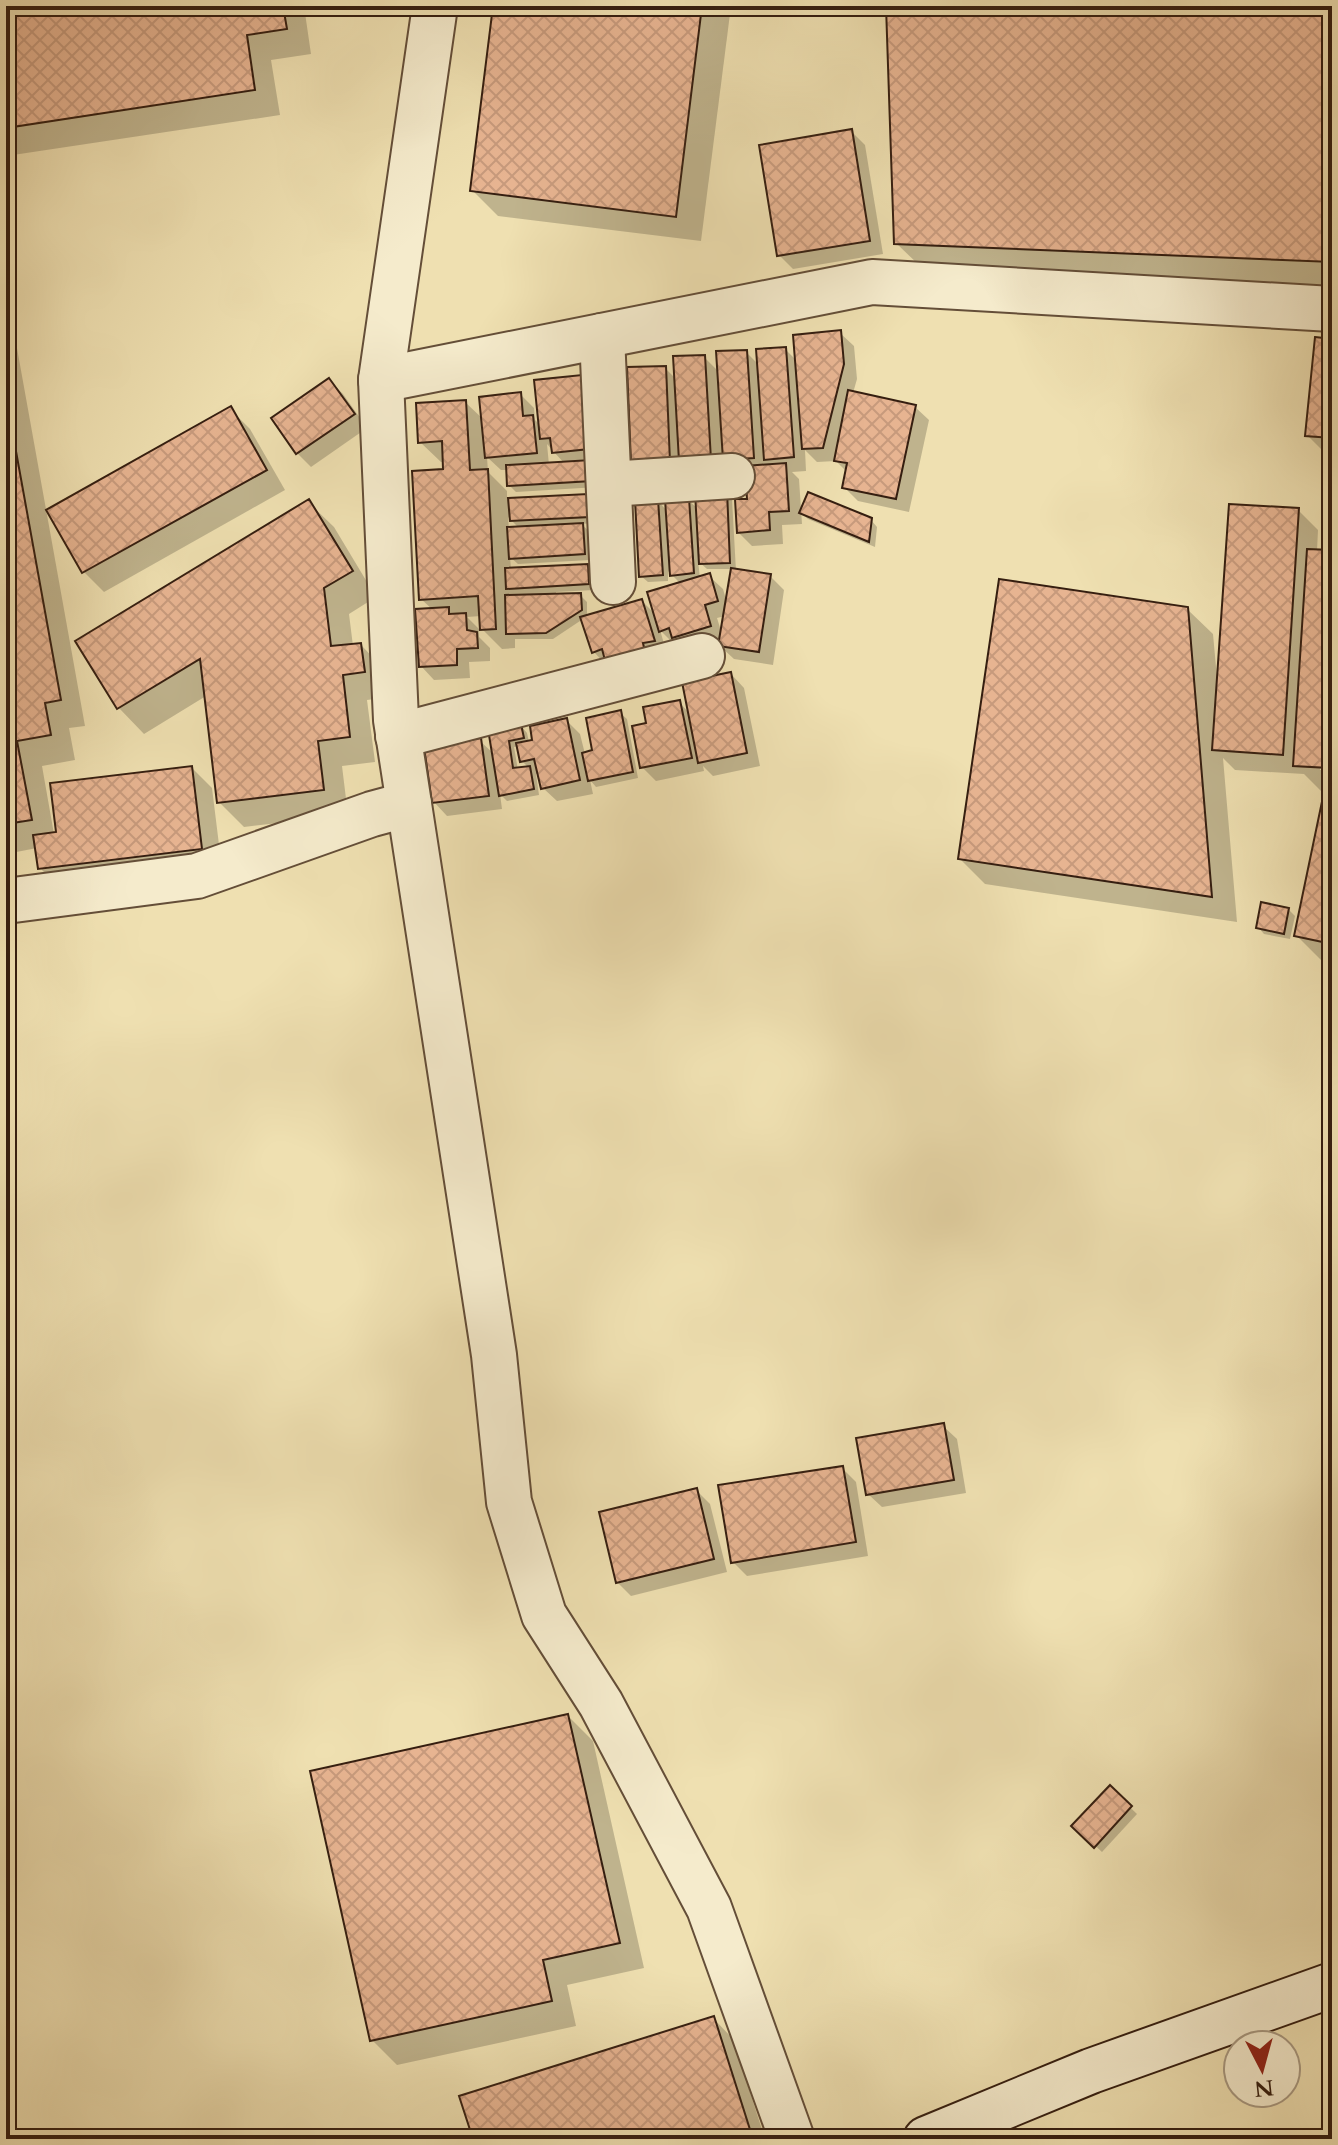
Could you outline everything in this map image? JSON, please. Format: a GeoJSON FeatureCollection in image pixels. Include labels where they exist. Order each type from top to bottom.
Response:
{"type":"FeatureCollection","features":[{"type":"Feature","properties":{"kind":"street"},"geometry":{"type":"LineString","coordinates":[[435,6],[381,380],[398,736],[494,1355],[509,1502],[544,1615],[601,1704],[709,1908],[792,2139]]}},
{"type":"Feature","properties":{"kind":"street"},"geometry":{"type":"LineString","coordinates":[[381,380],[872,282],[1332,309]]}},
{"type":"Feature","properties":{"kind":"street"},"geometry":{"type":"LineString","coordinates":[[602,336],[613,582]]}},
{"type":"Feature","properties":{"kind":"street"},"geometry":{"type":"LineString","coordinates":[[609,484],[732,476]]}},
{"type":"Feature","properties":{"kind":"street"},"geometry":{"type":"LineString","coordinates":[[398,736],[702,656]]}},
{"type":"Feature","properties":{"kind":"street"},"geometry":{"type":"LineString","coordinates":[[6,901],[197,876],[372,814],[409,804]]}},
{"type":"Feature","properties":{"kind":"street"},"geometry":{"type":"LineString","coordinates":[[926,2139],[1091,2071],[1332,1985]]}},
{"type":"Feature","properties":{"kind":"building"},"geometry":{"type":"Polygon","coordinates":[[[6,6],[283,6],[287,29],[247,35],[255,90],[6,128],[6,6]]]}},
{"type":"Feature","properties":{"kind":"building"},"geometry":{"type":"Polygon","coordinates":[[[493,6],[702,6],[676,217],[470,191],[493,6]]]}},
{"type":"Feature","properties":{"kind":"building"},"geometry":{"type":"Polygon","coordinates":[[[886,6],[1332,6],[1332,262],[894,244],[886,6]]]}},
{"type":"Feature","properties":{"kind":"building"},"geometry":{"type":"Polygon","coordinates":[[[852,129],[870,241],[777,256],[759,145],[852,129]]]}},
{"type":"Feature","properties":{"kind":"building"},"geometry":{"type":"Polygon","coordinates":[[[841,330],[844,364],[823,448],[802,449],[793,335],[841,330]]]}},
{"type":"Feature","properties":{"kind":"building"},"geometry":{"type":"Polygon","coordinates":[[[1315,337],[1332,339],[1332,438],[1305,436],[1315,337]]]}},
{"type":"Feature","properties":{"kind":"building"},"geometry":{"type":"Polygon","coordinates":[[[786,347],[794,457],[764,460],[756,349],[786,347]]]}},
{"type":"Feature","properties":{"kind":"building"},"geometry":{"type":"Polygon","coordinates":[[[747,350],[754,458],[723,460],[716,351],[747,350]]]}},
{"type":"Feature","properties":{"kind":"building"},"geometry":{"type":"Polygon","coordinates":[[[705,355],[711,460],[679,461],[673,356],[705,355]]]}},
{"type":"Feature","properties":{"kind":"building"},"geometry":{"type":"Polygon","coordinates":[[[666,366],[670,462],[631,464],[627,367],[666,366]]]}},
{"type":"Feature","properties":{"kind":"building"},"geometry":{"type":"Polygon","coordinates":[[[582,375],[589,449],[552,453],[550,438],[540,439],[534,380],[582,375]]]}},
{"type":"Feature","properties":{"kind":"building"},"geometry":{"type":"Polygon","coordinates":[[[329,378],[355,414],[296,454],[271,418],[329,378]]]}},
{"type":"Feature","properties":{"kind":"building"},"geometry":{"type":"Polygon","coordinates":[[[848,390],[916,405],[896,499],[842,488],[847,463],[834,461],[848,390]]]}},
{"type":"Feature","properties":{"kind":"building"},"geometry":{"type":"Polygon","coordinates":[[[521,392],[523,416],[533,415],[537,453],[485,458],[479,397],[521,392]]]}},
{"type":"Feature","properties":{"kind":"building"},"geometry":{"type":"Polygon","coordinates":[[[6,396],[61,700],[45,703],[51,735],[17,741],[32,820],[6,824],[6,396]]]}},
{"type":"Feature","properties":{"kind":"building"},"geometry":{"type":"Polygon","coordinates":[[[466,400],[470,470],[488,469],[496,629],[480,630],[478,596],[419,600],[412,471],[443,469],[442,441],[418,443],[416,403],[466,400]]]}},
{"type":"Feature","properties":{"kind":"building"},"geometry":{"type":"Polygon","coordinates":[[[231,406],[267,470],[82,573],[46,510],[231,406]]]}},
{"type":"Feature","properties":{"kind":"building"},"geometry":{"type":"Polygon","coordinates":[[[591,460],[592,481],[507,486],[506,465],[591,460]]]}},
{"type":"Feature","properties":{"kind":"building"},"geometry":{"type":"Polygon","coordinates":[[[786,463],[789,511],[769,512],[770,530],[737,533],[735,499],[747,499],[745,466],[786,463]]]}},
{"type":"Feature","properties":{"kind":"building"},"geometry":{"type":"Polygon","coordinates":[[[727,490],[730,563],[699,564],[695,492],[727,490]]]}},
{"type":"Feature","properties":{"kind":"building"},"geometry":{"type":"Polygon","coordinates":[[[808,492],[872,518],[869,542],[799,513],[808,492]]]}},
{"type":"Feature","properties":{"kind":"building"},"geometry":{"type":"Polygon","coordinates":[[[588,494],[590,517],[510,521],[508,498],[588,494]]]}},
{"type":"Feature","properties":{"kind":"building"},"geometry":{"type":"Polygon","coordinates":[[[689,498],[694,573],[670,576],[665,499],[689,498]]]}},
{"type":"Feature","properties":{"kind":"building"},"geometry":{"type":"Polygon","coordinates":[[[309,499],[353,571],[324,588],[331,646],[361,643],[365,672],[343,675],[350,737],[318,741],[324,790],[217,803],[200,659],[117,709],[75,641],[309,499]]]}},
{"type":"Feature","properties":{"kind":"building"},"geometry":{"type":"Polygon","coordinates":[[[658,499],[663,575],[639,577],[635,500],[658,499]]]}},
{"type":"Feature","properties":{"kind":"building"},"geometry":{"type":"Polygon","coordinates":[[[1229,504],[1299,508],[1283,755],[1212,750],[1229,504]]]}},
{"type":"Feature","properties":{"kind":"building"},"geometry":{"type":"Polygon","coordinates":[[[583,523],[585,554],[509,559],[507,527],[583,523]]]}},
{"type":"Feature","properties":{"kind":"building"},"geometry":{"type":"Polygon","coordinates":[[[1307,549],[1332,550],[1332,944],[1294,936],[1329,768],[1293,766],[1307,549]]]}},
{"type":"Feature","properties":{"kind":"building"},"geometry":{"type":"Polygon","coordinates":[[[588,564],[589,584],[506,589],[505,568],[588,564]]]}},
{"type":"Feature","properties":{"kind":"building"},"geometry":{"type":"Polygon","coordinates":[[[731,568],[771,574],[759,652],[718,646],[731,568]]]}},
{"type":"Feature","properties":{"kind":"building"},"geometry":{"type":"Polygon","coordinates":[[[710,573],[718,601],[705,605],[711,626],[672,638],[669,628],[659,632],[647,592],[710,573]]]}},
{"type":"Feature","properties":{"kind":"building"},"geometry":{"type":"Polygon","coordinates":[[[999,579],[1188,607],[1212,897],[958,859],[999,579]]]}},
{"type":"Feature","properties":{"kind":"building"},"geometry":{"type":"Polygon","coordinates":[[[581,593],[582,610],[546,633],[506,634],[505,595],[581,593]]]}},
{"type":"Feature","properties":{"kind":"building"},"geometry":{"type":"Polygon","coordinates":[[[642,599],[655,641],[643,643],[645,652],[606,664],[602,649],[592,653],[580,617],[642,599]]]}},
{"type":"Feature","properties":{"kind":"building"},"geometry":{"type":"Polygon","coordinates":[[[449,607],[449,614],[466,613],[467,630],[477,632],[478,648],[457,649],[457,665],[419,667],[415,609],[449,607]]]}},
{"type":"Feature","properties":{"kind":"building"},"geometry":{"type":"Polygon","coordinates":[[[731,672],[747,753],[698,763],[682,682],[731,672]]]}},
{"type":"Feature","properties":{"kind":"building"},"geometry":{"type":"Polygon","coordinates":[[[680,700],[692,758],[640,768],[632,726],[646,723],[643,707],[680,700]]]}},
{"type":"Feature","properties":{"kind":"building"},"geometry":{"type":"Polygon","coordinates":[[[621,710],[633,772],[588,781],[582,753],[592,750],[586,718],[621,710]]]}},
{"type":"Feature","properties":{"kind":"building"},"geometry":{"type":"Polygon","coordinates":[[[567,718],[580,780],[541,789],[534,759],[520,762],[516,743],[532,740],[530,726],[567,718]]]}},
{"type":"Feature","properties":{"kind":"building"},"geometry":{"type":"Polygon","coordinates":[[[521,724],[524,738],[509,741],[513,768],[530,766],[534,789],[499,796],[488,729],[521,724]]]}},
{"type":"Feature","properties":{"kind":"building"},"geometry":{"type":"Polygon","coordinates":[[[481,738],[489,796],[432,803],[424,747],[481,738]]]}},
{"type":"Feature","properties":{"kind":"building"},"geometry":{"type":"Polygon","coordinates":[[[192,766],[202,849],[38,869],[33,835],[56,832],[50,783],[192,766]]]}},
{"type":"Feature","properties":{"kind":"building"},"geometry":{"type":"Polygon","coordinates":[[[1261,902],[1289,908],[1284,934],[1256,928],[1261,902]]]}},
{"type":"Feature","properties":{"kind":"building"},"geometry":{"type":"Polygon","coordinates":[[[944,1423],[954,1480],[866,1495],[856,1438],[944,1423]]]}},
{"type":"Feature","properties":{"kind":"building"},"geometry":{"type":"Polygon","coordinates":[[[843,1466],[856,1542],[731,1563],[718,1485],[843,1466]]]}},
{"type":"Feature","properties":{"kind":"building"},"geometry":{"type":"Polygon","coordinates":[[[697,1488],[714,1559],[616,1583],[599,1512],[697,1488]]]}},
{"type":"Feature","properties":{"kind":"building"},"geometry":{"type":"Polygon","coordinates":[[[568,1714],[620,1943],[543,1960],[552,2001],[370,2041],[310,1771],[568,1714]]]}},
{"type":"Feature","properties":{"kind":"building"},"geometry":{"type":"Polygon","coordinates":[[[1110,1785],[1132,1806],[1094,1848],[1071,1826],[1110,1785]]]}},
{"type":"Feature","properties":{"kind":"building"},"geometry":{"type":"Polygon","coordinates":[[[714,2016],[753,2139],[473,2139],[459,2096],[714,2016]]]}},
{"type":"Feature","properties":{"kind":"building"},"geometry":{"type":"Polygon","coordinates":[[[211,2130],[214,2139],[186,2139],[211,2130]]]}}]}
